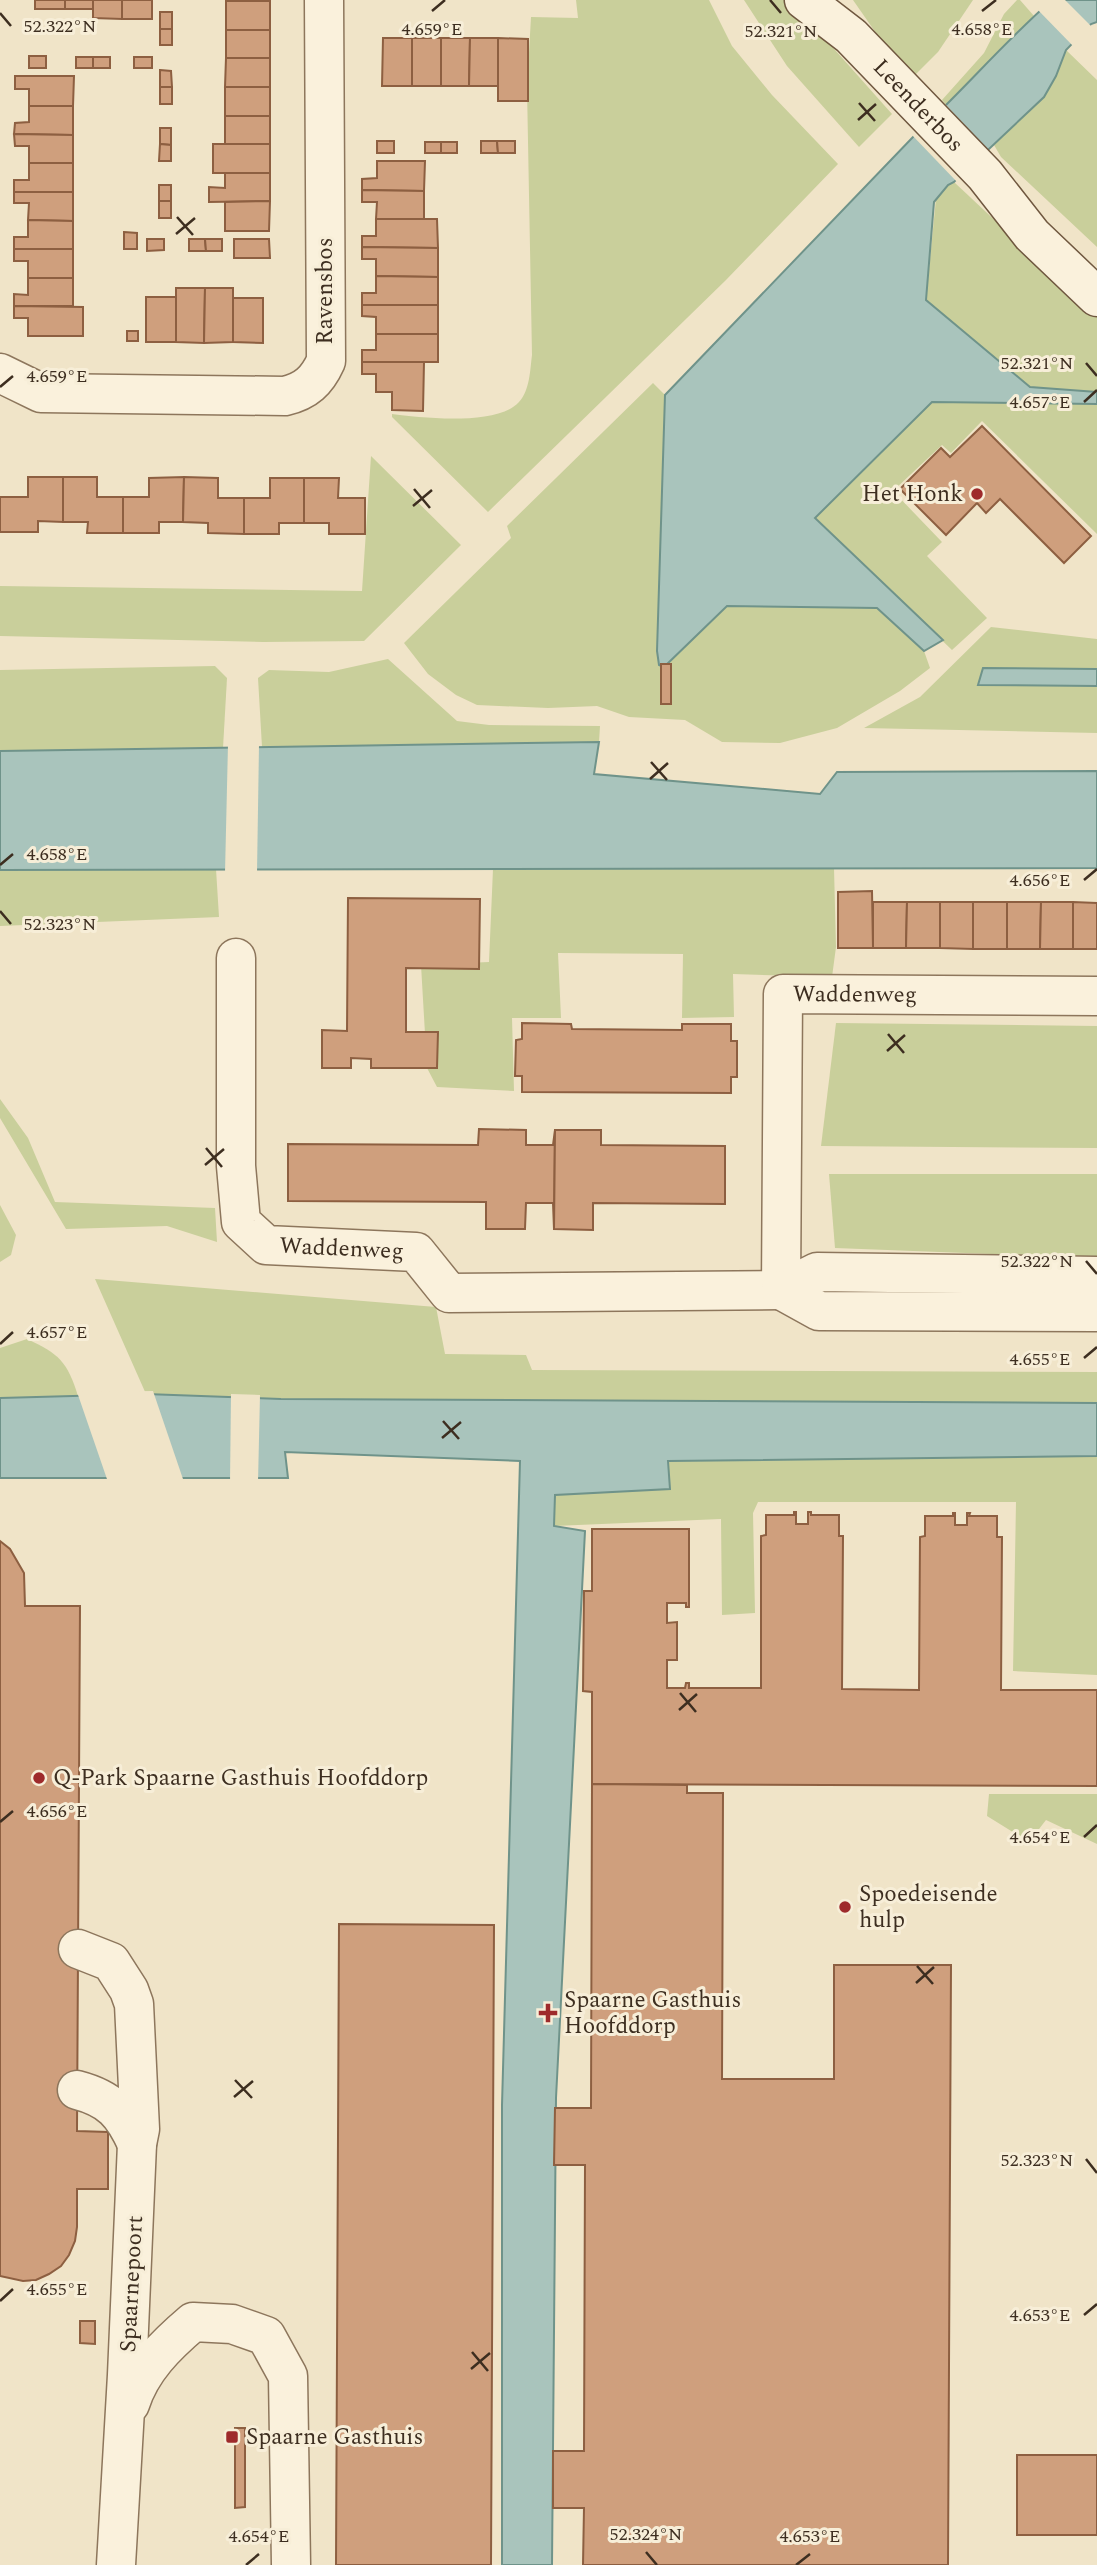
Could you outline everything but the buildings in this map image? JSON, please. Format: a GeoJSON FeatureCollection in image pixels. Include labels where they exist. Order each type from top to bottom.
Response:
{"type":"FeatureCollection","features":[{"type":"Feature","properties":{"kind":"street","name":"Ravensbos"},"geometry":{"type":"LineString","coordinates":[[0,373],[41,393],[233,396],[285,396],[302,392],[319,376],[326,361],[324,0]]}},
{"type":"Feature","properties":{"kind":"street","name":"Leenderbos"},"geometry":{"type":"LineString","coordinates":[[804,0],[851,36],[985,175],[1032,235],[1097,297]]}},
{"type":"Feature","properties":{"kind":"street","name":"Leenderbos"},"geometry":{"type":"LineString","coordinates":[[836,0],[851,36]]}},
{"type":"Feature","properties":{"kind":"street","name":"Leenderbos"},"geometry":{"type":"LineString","coordinates":[[985,175],[1047,222],[1097,267]]}},
{"type":"Feature","properties":{"kind":"street","name":"Waddenweg"},"geometry":{"type":"LineString","coordinates":[[236,958],[236,1166],[241,1222],[266,1245],[416,1252],[449,1293],[781,1290],[817,1272],[1097,1276]]}},
{"type":"Feature","properties":{"kind":"street","name":"Waddenweg"},"geometry":{"type":"LineString","coordinates":[[781,1290],[783,994],[1097,996]]}},
{"type":"Feature","properties":{"kind":"street","name":"Waddenweg"},"geometry":{"type":"LineString","coordinates":[[781,1290],[819,1311],[1097,1312]]}},
{"type":"Feature","properties":{"kind":"street","name":"Spaarnepoort"},"geometry":{"type":"LineString","coordinates":[[78,1949],[111,1962],[122,1976],[134,2004],[140,2129],[137,2144],[116,2565]]}},
{"type":"Feature","properties":{"kind":"street"},"geometry":{"type":"LineString","coordinates":[[77,2090],[97,2095],[113,2105],[128,2123],[137,2144]]}},
{"type":"Feature","properties":{"kind":"street","name":"Spaarnepoort"},"geometry":{"type":"LineString","coordinates":[[125,2423],[136,2385],[165,2346],[194,2322],[232,2324],[266,2336],[288,2376],[291,2565]]}},
{"type":"Feature","properties":{"kind":"green space"},"geometry":{"type":"Polygon","coordinates":[[[576,0],[709,0],[732,46],[772,95],[838,164],[726,280],[488,512],[392,414],[459,418],[495,415],[509,410],[523,397],[529,380],[532,355],[527,88],[531,17],[578,18],[576,0]]]}},
{"type":"Feature","properties":{"kind":"green space"},"geometry":{"type":"Polygon","coordinates":[[[744,0],[798,0],[811,23],[892,114],[859,147],[787,66],[744,0]]]}},
{"type":"Feature","properties":{"kind":"green space"},"geometry":{"type":"Polygon","coordinates":[[[853,0],[973,0],[938,52],[912,78],[892,56],[853,0]]]}},
{"type":"Feature","properties":{"kind":"green space"},"geometry":{"type":"Polygon","coordinates":[[[1017,0],[1034,16],[947,106],[942,100],[984,53],[1004,14],[1017,0]]]}},
{"type":"Feature","properties":{"kind":"green space"},"geometry":{"type":"Polygon","coordinates":[[[1066,50],[1097,80],[1097,247],[1001,157],[994,145],[1014,126],[1056,76],[1066,50]]]}},
{"type":"Feature","properties":{"kind":"green space"},"geometry":{"type":"Polygon","coordinates":[[[954,182],[1097,316],[1097,392],[1030,387],[926,300],[936,199],[954,182]]]}},
{"type":"Feature","properties":{"kind":"green space"},"geometry":{"type":"Polygon","coordinates":[[[653,383],[665,395],[657,651],[664,666],[726,606],[877,608],[924,651],[930,668],[900,691],[837,728],[780,743],[722,742],[685,720],[629,717],[597,706],[548,708],[477,705],[456,695],[428,674],[404,643],[511,538],[507,526],[653,383]]]}},
{"type":"Feature","properties":{"kind":"green space"},"geometry":{"type":"Polygon","coordinates":[[[932,402],[1097,404],[1097,534],[982,421],[951,453],[942,445],[893,491],[942,542],[927,556],[987,618],[952,650],[815,518],[932,402]]]}},
{"type":"Feature","properties":{"kind":"green space"},"geometry":{"type":"Polygon","coordinates":[[[371,456],[461,545],[364,641],[263,642],[0,636],[0,586],[362,591],[371,456]]]}},
{"type":"Feature","properties":{"kind":"green space"},"geometry":{"type":"Polygon","coordinates":[[[991,627],[1097,639],[1097,669],[984,668],[978,685],[1097,686],[1097,733],[864,728],[920,697],[991,627]]]}},
{"type":"Feature","properties":{"kind":"green space"},"geometry":{"type":"Polygon","coordinates":[[[388,659],[457,721],[489,725],[600,726],[599,742],[262,747],[258,678],[269,670],[329,672],[388,659]]]}},
{"type":"Feature","properties":{"kind":"green space"},"geometry":{"type":"Polygon","coordinates":[[[215,666],[227,678],[223,748],[0,751],[0,670],[215,666]]]}},
{"type":"Feature","properties":{"kind":"green space"},"geometry":{"type":"Polygon","coordinates":[[[834,868],[836,947],[832,977],[733,974],[734,1017],[682,1018],[683,954],[558,953],[561,1018],[512,1018],[514,1091],[437,1087],[427,1068],[421,965],[489,962],[493,869],[834,868]]]}},
{"type":"Feature","properties":{"kind":"green space"},"geometry":{"type":"Polygon","coordinates":[[[216,869],[219,917],[0,926],[0,870],[216,869]]]}},
{"type":"Feature","properties":{"kind":"green space"},"geometry":{"type":"Polygon","coordinates":[[[836,1023],[1097,1026],[1097,1148],[821,1146],[836,1023]]]}},
{"type":"Feature","properties":{"kind":"green space"},"geometry":{"type":"Polygon","coordinates":[[[0,1099],[28,1138],[55,1202],[215,1208],[217,1242],[167,1226],[66,1229],[0,1118],[0,1099]]]}},
{"type":"Feature","properties":{"kind":"green space"},"geometry":{"type":"Polygon","coordinates":[[[829,1174],[1097,1174],[1097,1258],[835,1248],[829,1174]]]}},
{"type":"Feature","properties":{"kind":"green space"},"geometry":{"type":"Polygon","coordinates":[[[0,1205],[16,1235],[11,1255],[0,1262],[0,1205]]]}},
{"type":"Feature","properties":{"kind":"green space"},"geometry":{"type":"Polygon","coordinates":[[[95,1279],[436,1307],[445,1354],[526,1355],[532,1370],[1097,1372],[1097,1403],[281,1399],[146,1394],[95,1279]]]}},
{"type":"Feature","properties":{"kind":"green space"},"geometry":{"type":"Polygon","coordinates":[[[27,1339],[47,1349],[60,1360],[70,1374],[78,1396],[0,1398],[0,1348],[27,1339]]]}},
{"type":"Feature","properties":{"kind":"green space"},"geometry":{"type":"Polygon","coordinates":[[[1097,1456],[1097,1675],[1013,1671],[1016,1502],[758,1502],[753,1513],[755,1613],[722,1615],[721,1519],[554,1526],[555,1495],[670,1489],[668,1461],[1097,1456]]]}},
{"type":"Feature","properties":{"kind":"green space"},"geometry":{"type":"Polygon","coordinates":[[[989,1794],[1097,1794],[1097,1844],[1046,1820],[1029,1842],[987,1816],[989,1794]]]}},
{"type":"Feature","properties":{"kind":"water"},"geometry":{"type":"Polygon","coordinates":[[[1052,0],[1097,0],[1097,22],[1091,24],[1066,50],[1044,97],[948,185],[934,202],[926,300],[1030,387],[1097,392],[1097,404],[932,402],[815,518],[943,640],[924,651],[877,608],[727,606],[664,667],[659,665],[657,651],[665,395],[913,137],[1052,0]]]}},
{"type":"Feature","properties":{"kind":"water"},"geometry":{"type":"Polygon","coordinates":[[[983,668],[1097,669],[1097,686],[978,685],[983,668]]]}},
{"type":"Feature","properties":{"kind":"water"},"geometry":{"type":"Polygon","coordinates":[[[599,742],[594,774],[820,794],[837,772],[1097,771],[1097,868],[0,870],[0,751],[599,742]]]}},
{"type":"Feature","properties":{"kind":"water"},"geometry":{"type":"Polygon","coordinates":[[[146,1394],[281,1399],[1097,1403],[1097,1456],[668,1461],[670,1489],[555,1495],[554,1526],[585,1531],[556,2098],[552,2565],[502,2565],[502,2105],[520,1461],[285,1452],[288,1478],[0,1478],[0,1398],[146,1394]]]}},
{"type":"Feature","properties":{"kind":"pier"},"geometry":{"type":"Polygon","coordinates":[[[1047,0],[1065,0],[1092,27],[1074,47],[1037,9],[1047,0]]]}},
{"type":"Feature","properties":{"kind":"pier"},"geometry":{"type":"Polygon","coordinates":[[[945,104],[991,153],[958,183],[911,134],[945,104]]]}},
{"type":"Feature","properties":{"kind":"pier"},"geometry":{"type":"Polygon","coordinates":[[[228,744],[259,744],[257,873],[225,873],[228,744]]]}},
{"type":"Feature","properties":{"kind":"pier"},"geometry":{"type":"Polygon","coordinates":[[[153,1391],[184,1482],[108,1482],[77,1392],[153,1391]]]}},
{"type":"Feature","properties":{"kind":"pier"},"geometry":{"type":"Polygon","coordinates":[[[231,1394],[260,1395],[258,1482],[230,1482],[231,1394]]]}},
{"type":"Feature","properties":{"kind":"place","name":"Het Honk"},"geometry":{"type":"Point","coordinates":[977,494]}},
{"type":"Feature","properties":{"kind":"place","name":"Q-Park Spaarne Gasthuis Hoofddorp"},"geometry":{"type":"Point","coordinates":[39,1778]}},
{"type":"Feature","properties":{"kind":"place","name":"Spoedeisende hulp"},"geometry":{"type":"Point","coordinates":[845,1907]}},
{"type":"Feature","properties":{"kind":"place","name":"Spaarne Gasthuis Hoofddorp"},"geometry":{"type":"Point","coordinates":[548,2013]}},
{"type":"Feature","properties":{"kind":"place","name":"Spaarne Gasthuis"},"geometry":{"type":"Point","coordinates":[232,2437]}}]}
